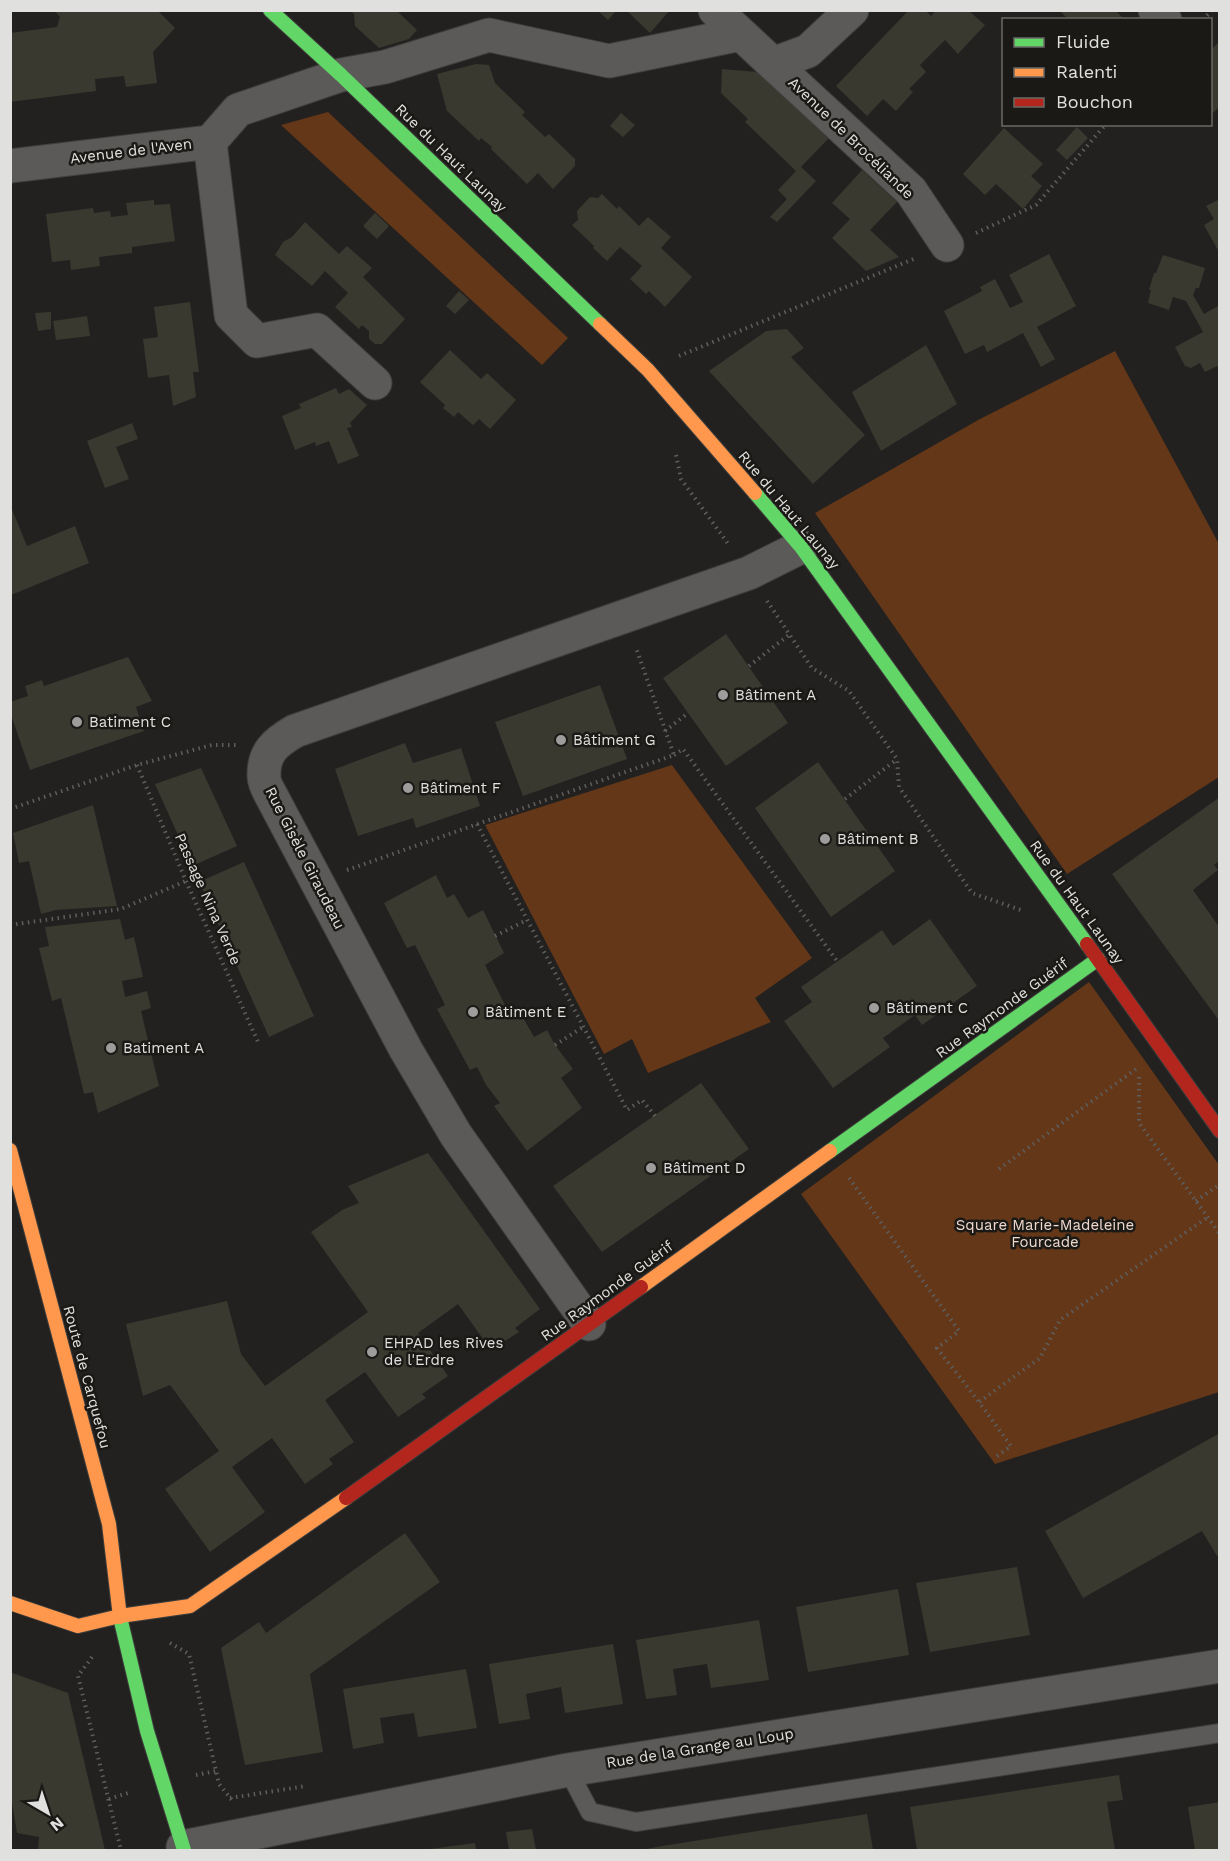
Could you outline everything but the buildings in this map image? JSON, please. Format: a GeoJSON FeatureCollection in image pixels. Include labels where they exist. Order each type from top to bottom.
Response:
{"type":"FeatureCollection","features":[{"type":"Feature","properties":{"kind":"street","name":"Rue du Haut Launay"},"geometry":{"type":"LineString","coordinates":[[270,10],[341,75],[648,370],[801,547],[1220,1131]]}},
{"type":"Feature","properties":{"kind":"street","name":"Avenue de Brocéliande"},"geometry":{"type":"LineString","coordinates":[[715,10],[911,191],[947,245]]}},
{"type":"Feature","properties":{"kind":"street","name":"Avenue de Brocéliande"},"geometry":{"type":"LineString","coordinates":[[773,63],[808,51],[852,10]]}},
{"type":"Feature","properties":{"kind":"street"},"geometry":{"type":"LineString","coordinates":[[341,75],[385,67],[489,35],[609,61],[741,34]]}},
{"type":"Feature","properties":{"kind":"street","name":"Avenue de l'Aven"},"geometry":{"type":"LineString","coordinates":[[10,166],[210,142],[238,110],[341,75]]}},
{"type":"Feature","properties":{"kind":"street"},"geometry":{"type":"LineString","coordinates":[[210,142],[231,315],[257,341],[317,330],[375,383]]}},
{"type":"Feature","properties":{"kind":"street"},"geometry":{"type":"LineString","coordinates":[[267,756],[277,741],[295,731],[748,573],[801,547]]}},
{"type":"Feature","properties":{"kind":"street","name":"Rue Gisèle Giraudeau"},"geometry":{"type":"LineString","coordinates":[[267,756],[263,778],[406,1050],[456,1135],[589,1324]]}},
{"type":"Feature","properties":{"kind":"street","name":"Rue Raymonde Guérif"},"geometry":{"type":"LineString","coordinates":[[10,1603],[78,1626],[120,1616],[190,1606],[388,1469],[1098,959]]}},
{"type":"Feature","properties":{"kind":"street","name":"Route de Carquefou"},"geometry":{"type":"LineString","coordinates":[[10,1150],[109,1524],[120,1616],[147,1731],[184,1849]]}},
{"type":"Feature","properties":{"kind":"street","name":"Rue de la Grange au Loup"},"geometry":{"type":"LineString","coordinates":[[184,1849],[255,1831],[568,1770],[1220,1666]]}},
{"type":"Feature","properties":{"kind":"lane"},"geometry":{"type":"LineString","coordinates":[[568,1770],[590,1812],[636,1822],[1220,1733]]}},
{"type":"Feature","properties":{"kind":"path"},"geometry":{"type":"LineString","coordinates":[[648,370],[947,245],[1036,205],[1104,126]]}},
{"type":"Feature","properties":{"kind":"path"},"geometry":{"type":"LineString","coordinates":[[674,446],[681,479],[812,668],[849,691],[897,759],[899,787],[972,893],[1022,910]]}},
{"type":"Feature","properties":{"kind":"path"},"geometry":{"type":"LineString","coordinates":[[625,616],[674,755]]}},
{"type":"Feature","properties":{"kind":"path"},"geometry":{"type":"LineString","coordinates":[[749,666],[790,634]]}},
{"type":"Feature","properties":{"kind":"path"},"geometry":{"type":"LineString","coordinates":[[665,731],[688,713]]}},
{"type":"Feature","properties":{"kind":"path"},"geometry":{"type":"LineString","coordinates":[[10,809],[137,765],[212,745],[240,745],[267,756]]}},
{"type":"Feature","properties":{"kind":"path"},"geometry":{"type":"LineString","coordinates":[[316,881],[674,755],[683,748],[837,961]]}},
{"type":"Feature","properties":{"kind":"path"},"geometry":{"type":"LineString","coordinates":[[845,799],[897,759]]}},
{"type":"Feature","properties":{"kind":"path","name":"Passage Nina Verde"},"geometry":{"type":"LineString","coordinates":[[137,765],[258,1042]]}},
{"type":"Feature","properties":{"kind":"path"},"geometry":{"type":"LineString","coordinates":[[477,824],[627,1110],[642,1100],[655,1116]]}},
{"type":"Feature","properties":{"kind":"path"},"geometry":{"type":"LineString","coordinates":[[10,925],[121,909],[186,881]]}},
{"type":"Feature","properties":{"kind":"path"},"geometry":{"type":"LineString","coordinates":[[495,936],[527,920]]}},
{"type":"Feature","properties":{"kind":"path"},"geometry":{"type":"LineString","coordinates":[[555,1045],[583,1027]]}},
{"type":"Feature","properties":{"kind":"path"},"geometry":{"type":"LineString","coordinates":[[1130,1060],[1139,1073],[1139,1123],[1220,1234]]}},
{"type":"Feature","properties":{"kind":"path"},"geometry":{"type":"LineString","coordinates":[[999,1169],[1136,1069]]}},
{"type":"Feature","properties":{"kind":"path"},"geometry":{"type":"LineString","coordinates":[[830,1151],[959,1331],[937,1348],[1011,1446],[997,1456]]}},
{"type":"Feature","properties":{"kind":"path"},"geometry":{"type":"LineString","coordinates":[[1196,1201],[1220,1184]]}},
{"type":"Feature","properties":{"kind":"path"},"geometry":{"type":"LineString","coordinates":[[979,1402],[1040,1358],[1060,1320],[1208,1217]]}},
{"type":"Feature","properties":{"kind":"path"},"geometry":{"type":"LineString","coordinates":[[120,1616],[78,1676],[121,1851]]}},
{"type":"Feature","properties":{"kind":"path"},"geometry":{"type":"LineString","coordinates":[[169,1643],[189,1654],[219,1784],[255,1831]]}},
{"type":"Feature","properties":{"kind":"green space"},"geometry":{"type":"Polygon","coordinates":[[[328,112],[568,338],[542,365],[281,125],[328,112]]]}},
{"type":"Feature","properties":{"kind":"green space"},"geometry":{"type":"Polygon","coordinates":[[[1115,351],[1219,544],[1219,777],[1067,874],[815,513],[980,419],[1115,351]]]}},
{"type":"Feature","properties":{"kind":"green space"},"geometry":{"type":"Polygon","coordinates":[[[672,765],[812,958],[755,998],[771,1022],[648,1073],[632,1039],[604,1054],[485,825],[672,765]]]}},
{"type":"Feature","properties":{"kind":"green space","name":"Square Marie-Madeleine Fourcade"},"geometry":{"type":"Polygon","coordinates":[[[1089,982],[1219,1165],[1219,1392],[995,1464],[801,1194],[1089,982]]]}},
{"type":"Feature","properties":{"kind":"traffic: fast"},"geometry":{"type":"LineString","coordinates":[[270,10],[341,75],[600,324]]}},
{"type":"Feature","properties":{"kind":"traffic: fast"},"geometry":{"type":"LineString","coordinates":[[755,493],[801,547],[1087,944]]}},
{"type":"Feature","properties":{"kind":"traffic: fast"},"geometry":{"type":"LineString","coordinates":[[830,1151],[1098,959]]}},
{"type":"Feature","properties":{"kind":"traffic: fast"},"geometry":{"type":"LineString","coordinates":[[120,1617],[147,1731],[184,1850]]}},
{"type":"Feature","properties":{"kind":"traffic: slow"},"geometry":{"type":"LineString","coordinates":[[600,324],[648,370],[755,493]]}},
{"type":"Feature","properties":{"kind":"traffic: slow"},"geometry":{"type":"LineString","coordinates":[[10,1150],[109,1524],[120,1617]]}},
{"type":"Feature","properties":{"kind":"traffic: slow"},"geometry":{"type":"LineString","coordinates":[[641,1287],[830,1151]]}},
{"type":"Feature","properties":{"kind":"traffic: slow"},"geometry":{"type":"LineString","coordinates":[[10,1603],[78,1626],[120,1616],[190,1606],[346,1498]]}},
{"type":"Feature","properties":{"kind":"traffic: jam"},"geometry":{"type":"LineString","coordinates":[[1087,944],[1220,1131]]}},
{"type":"Feature","properties":{"kind":"traffic: jam"},"geometry":{"type":"LineString","coordinates":[[346,1498],[641,1287]]}},
{"type":"Feature","properties":{"kind":"place","name":"Bâtiment A"},"geometry":{"type":"Point","coordinates":[723,695]}},
{"type":"Feature","properties":{"kind":"place","name":"Batiment C"},"geometry":{"type":"Point","coordinates":[77,722]}},
{"type":"Feature","properties":{"kind":"place","name":"Bâtiment G"},"geometry":{"type":"Point","coordinates":[561,740]}},
{"type":"Feature","properties":{"kind":"place","name":"Bâtiment F"},"geometry":{"type":"Point","coordinates":[408,788]}},
{"type":"Feature","properties":{"kind":"place","name":"Bâtiment B"},"geometry":{"type":"Point","coordinates":[825,839]}},
{"type":"Feature","properties":{"kind":"place","name":"Bâtiment C"},"geometry":{"type":"Point","coordinates":[874,1008]}},
{"type":"Feature","properties":{"kind":"place","name":"Bâtiment E"},"geometry":{"type":"Point","coordinates":[473,1012]}},
{"type":"Feature","properties":{"kind":"place","name":"Batiment A"},"geometry":{"type":"Point","coordinates":[111,1048]}},
{"type":"Feature","properties":{"kind":"place","name":"Bâtiment D"},"geometry":{"type":"Point","coordinates":[651,1168]}},
{"type":"Feature","properties":{"kind":"place","name":"EHPAD les Rives de l'Erdre"},"geometry":{"type":"Point","coordinates":[372,1352]}}]}
